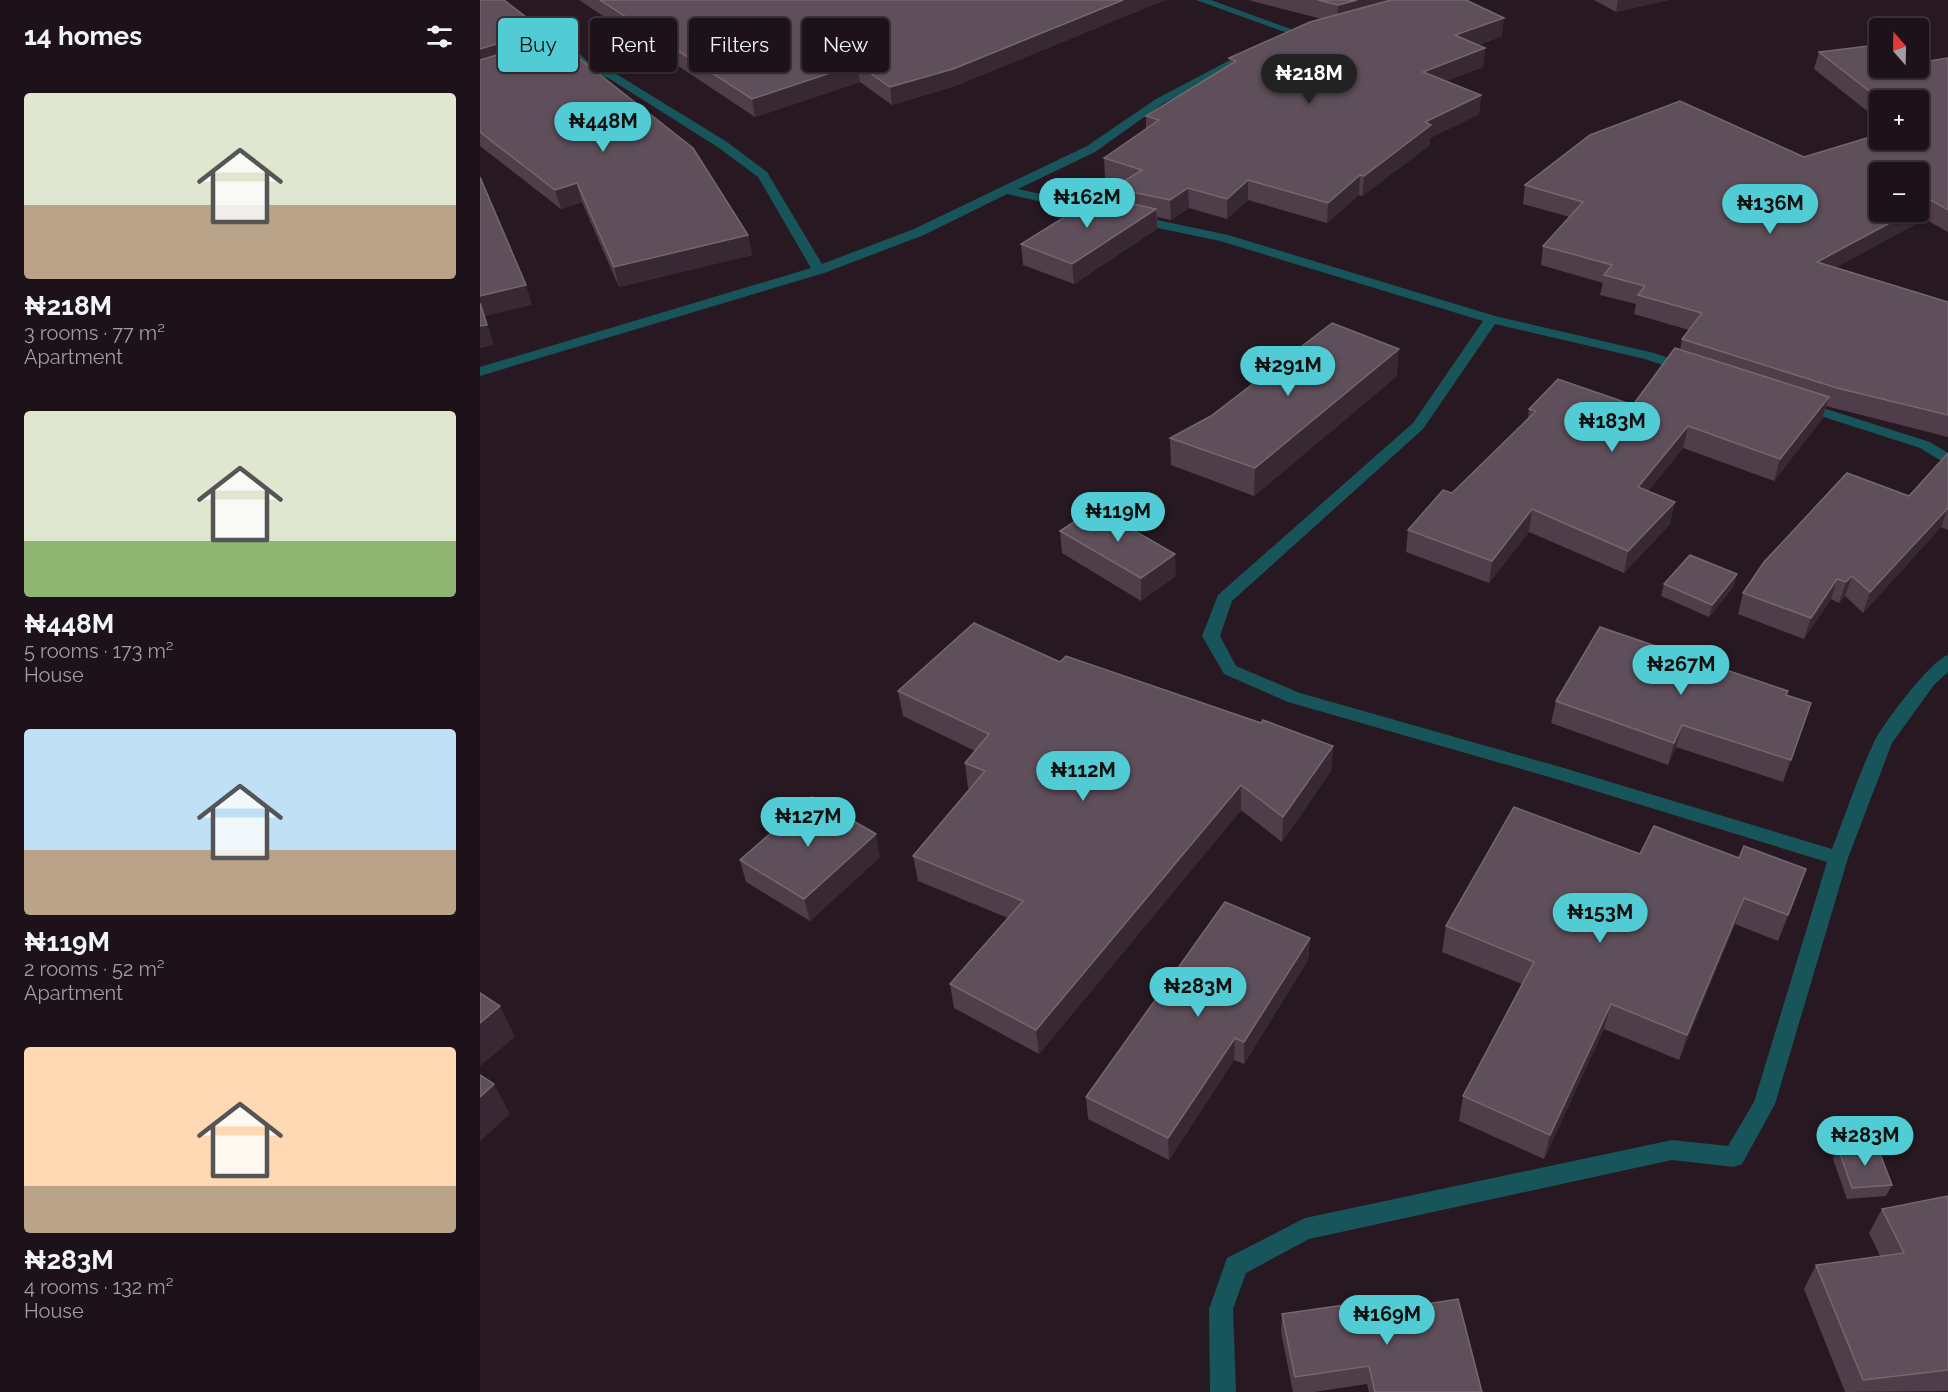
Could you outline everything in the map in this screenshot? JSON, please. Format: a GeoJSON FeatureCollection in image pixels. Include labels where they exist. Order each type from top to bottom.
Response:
{"type":"FeatureCollection","features":[{"type":"Feature","properties":{"kind":"street"},"geometry":{"type":"LineString","coordinates":[[1201,0],[1310,34],[1285,43]]}},
{"type":"Feature","properties":{"kind":"street"},"geometry":{"type":"LineString","coordinates":[[480,372],[819,270],[919,232],[1091,149],[1160,101],[1234,62],[1264,51]]}},
{"type":"Feature","properties":{"kind":"street"},"geometry":{"type":"LineString","coordinates":[[578,58],[585,65],[614,77],[723,145],[763,176],[819,270]]}},
{"type":"Feature","properties":{"kind":"street"},"geometry":{"type":"LineString","coordinates":[[1006,190],[1222,238],[1491,319],[1649,356],[1704,374]]}},
{"type":"Feature","properties":{"kind":"street"},"geometry":{"type":"LineString","coordinates":[[1491,319],[1418,426],[1224,598],[1211,636],[1230,670],[1294,698],[1564,775],[1838,858]]}},
{"type":"Feature","properties":{"kind":"street"},"geometry":{"type":"LineString","coordinates":[[1792,403],[1925,445],[1948,460]]}},
{"type":"Feature","properties":{"kind":"street"},"geometry":{"type":"LineString","coordinates":[[1223,1392],[1221,1309],[1236,1266],[1305,1229],[1672,1150],[1734,1157],[1764,1104],[1838,858],[1884,741],[1928,681],[1948,661]]}},
{"type":"Feature","properties":{"kind":"building"},"geometry":{"type":"Polygon","coordinates":[[[480,0],[504,0],[527,18],[498,18],[498,44],[480,49],[480,0]]]}},
{"type":"Feature","properties":{"kind":"building"},"geometry":{"type":"Polygon","coordinates":[[[600,0],[1123,0],[953,69],[890,87],[868,72],[889,72],[889,18],[802,18],[802,72],[833,72],[752,99],[711,72],[790,72],[790,18],[689,18],[689,58],[677,50],[677,18],[628,18],[600,0]]]}},
{"type":"Feature","properties":{"kind":"building"},"geometry":{"type":"Polygon","coordinates":[[[1318,0],[1357,0],[1338,5],[1318,0]]]}},
{"type":"Feature","properties":{"kind":"building"},"geometry":{"type":"Polygon","coordinates":[[[1391,0],[1466,0],[1504,18],[1455,35],[1485,48],[1423,72],[1481,95],[1425,122],[1431,125],[1364,176],[1360,175],[1328,203],[1248,180],[1227,199],[1188,188],[1170,200],[1113,188],[1142,170],[1104,158],[1159,120],[1146,116],[1236,61],[1229,58],[1310,22],[1391,0]]]}},
{"type":"Feature","properties":{"kind":"building"},"geometry":{"type":"Polygon","coordinates":[[[1869,46],[1869,78],[1929,78],[1929,61],[1948,58],[1948,210],[1931,200],[1929,201],[1929,162],[1869,162],[1869,222],[1891,222],[1817,262],[1948,302],[1948,415],[1837,388],[1682,339],[1702,313],[1638,295],[1645,286],[1604,275],[1612,265],[1543,246],[1583,202],[1525,185],[1590,135],[1680,101],[1804,157],[1869,137],[1869,150],[1929,150],[1929,90],[1869,91],[1819,52],[1869,46]]]}},
{"type":"Feature","properties":{"kind":"building"},"geometry":{"type":"Polygon","coordinates":[[[498,55],[498,72],[578,72],[578,58],[590,67],[590,72],[596,72],[693,148],[748,235],[614,267],[577,183],[555,190],[480,132],[480,60],[498,55]]]}},
{"type":"Feature","properties":{"kind":"building"},"geometry":{"type":"Polygon","coordinates":[[[480,177],[526,285],[480,296],[480,177]]]}},
{"type":"Feature","properties":{"kind":"building"},"geometry":{"type":"Polygon","coordinates":[[[1098,196],[1156,209],[1072,264],[1021,244],[1098,196]]]}},
{"type":"Feature","properties":{"kind":"building"},"geometry":{"type":"Polygon","coordinates":[[[480,303],[487,325],[480,326],[480,303]]]}},
{"type":"Feature","properties":{"kind":"building"},"geometry":{"type":"Polygon","coordinates":[[[1332,323],[1399,349],[1255,468],[1170,438],[1211,416],[1332,323]]]}},
{"type":"Feature","properties":{"kind":"building"},"geometry":{"type":"Polygon","coordinates":[[[1675,348],[1829,397],[1780,459],[1688,426],[1638,487],[1675,502],[1628,551],[1532,509],[1492,561],[1408,530],[1443,490],[1452,493],[1536,411],[1529,409],[1558,379],[1633,405],[1675,348]]]}},
{"type":"Feature","properties":{"kind":"building"},"geometry":{"type":"Polygon","coordinates":[[[1948,453],[1948,508],[1870,592],[1852,576],[1846,582],[1837,579],[1811,618],[1743,593],[1764,562],[1847,473],[1909,496],[1948,453]]]}},
{"type":"Feature","properties":{"kind":"building"},"geometry":{"type":"Polygon","coordinates":[[[1095,508],[1175,554],[1141,578],[1060,531],[1095,508]]]}},
{"type":"Feature","properties":{"kind":"building"},"geometry":{"type":"Polygon","coordinates":[[[1690,555],[1737,574],[1712,605],[1664,584],[1690,555]]]}},
{"type":"Feature","properties":{"kind":"building"},"geometry":{"type":"Polygon","coordinates":[[[974,623],[1060,662],[1066,656],[1261,723],[1263,720],[1333,746],[1283,817],[1241,785],[1036,1030],[950,984],[1023,901],[913,856],[985,771],[965,763],[989,734],[898,691],[974,623]]]}},
{"type":"Feature","properties":{"kind":"building"},"geometry":{"type":"Polygon","coordinates":[[[1600,627],[1788,691],[1786,695],[1811,703],[1791,760],[1682,725],[1674,743],[1556,701],[1600,627]]]}},
{"type":"Feature","properties":{"kind":"building"},"geometry":{"type":"Polygon","coordinates":[[[812,797],[876,834],[804,899],[740,860],[812,797]]]}},
{"type":"Feature","properties":{"kind":"building"},"geometry":{"type":"Polygon","coordinates":[[[1514,807],[1640,854],[1654,826],[1739,858],[1744,846],[1806,869],[1788,915],[1744,898],[1687,1035],[1611,1004],[1550,1135],[1463,1096],[1534,962],[1446,926],[1514,807]]]}},
{"type":"Feature","properties":{"kind":"building"},"geometry":{"type":"Polygon","coordinates":[[[1225,902],[1310,938],[1244,1042],[1235,1038],[1168,1138],[1086,1097],[1225,902]]]}},
{"type":"Feature","properties":{"kind":"building"},"geometry":{"type":"Polygon","coordinates":[[[480,993],[500,1006],[480,1023],[480,993]]]}},
{"type":"Feature","properties":{"kind":"building"},"geometry":{"type":"Polygon","coordinates":[[[480,1075],[494,1084],[480,1097],[480,1075]]]}},
{"type":"Feature","properties":{"kind":"building"},"geometry":{"type":"Polygon","coordinates":[[[1877,1146],[1892,1185],[1852,1188],[1838,1148],[1877,1146]]]}},
{"type":"Feature","properties":{"kind":"building"},"geometry":{"type":"Polygon","coordinates":[[[1948,1196],[1948,1370],[1863,1380],[1816,1265],[1904,1253],[1882,1209],[1948,1196]]]}},
{"type":"Feature","properties":{"kind":"building"},"geometry":{"type":"Polygon","coordinates":[[[1458,1299],[1482,1392],[1375,1392],[1369,1366],[1295,1377],[1282,1314],[1351,1304],[1353,1315],[1458,1299]]]}}]}
